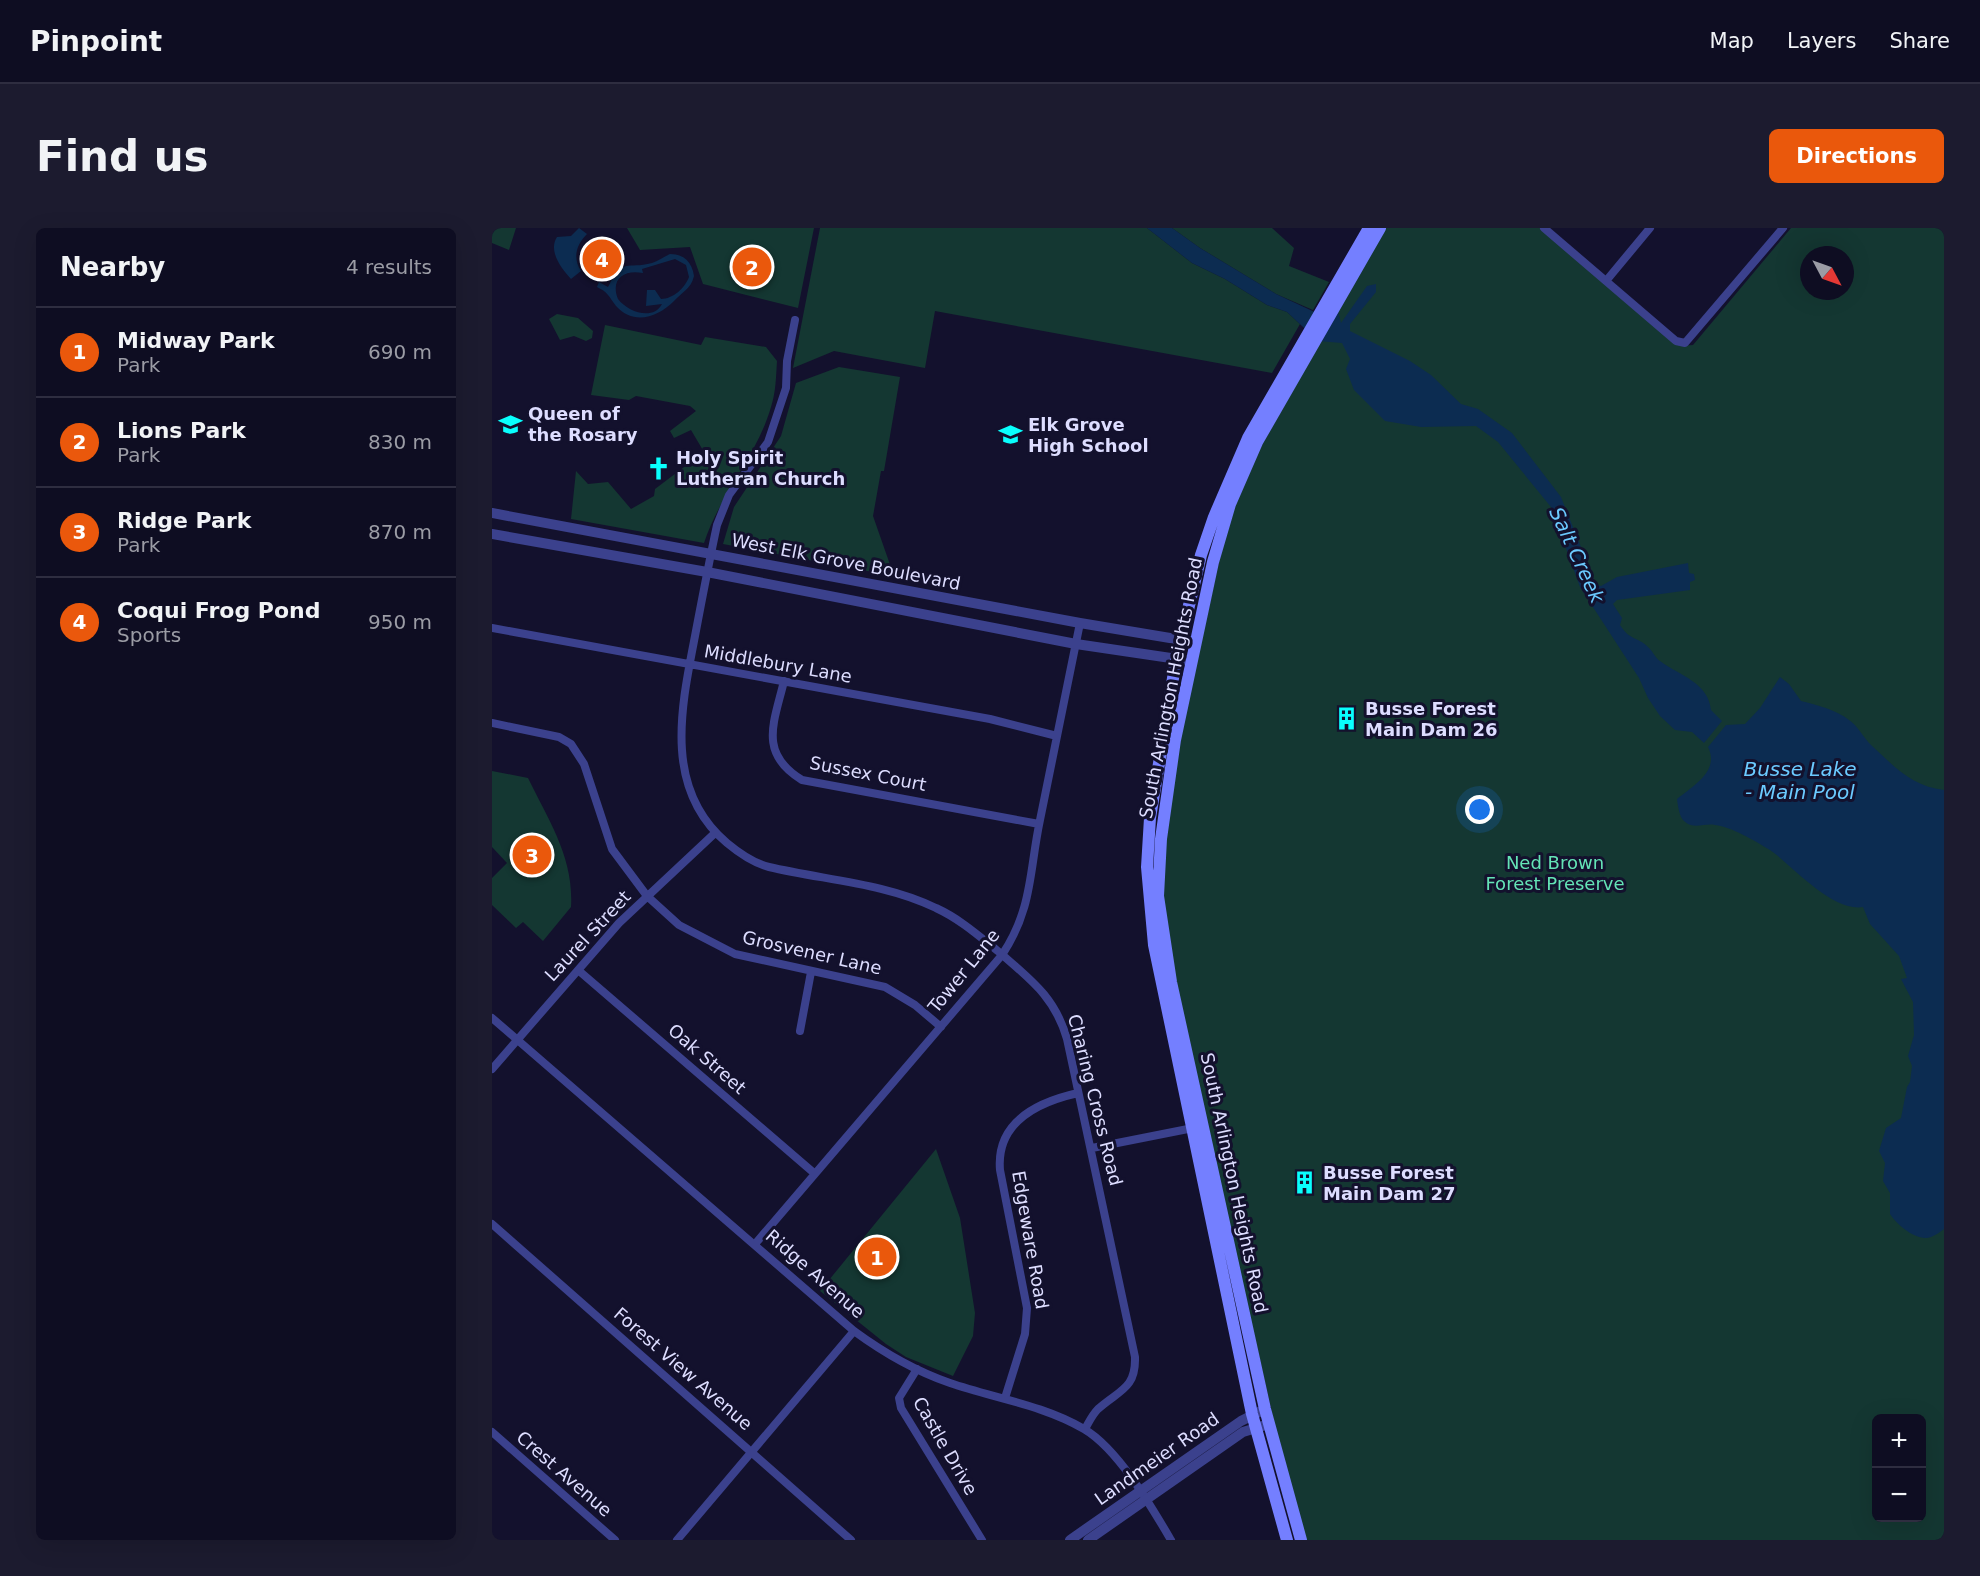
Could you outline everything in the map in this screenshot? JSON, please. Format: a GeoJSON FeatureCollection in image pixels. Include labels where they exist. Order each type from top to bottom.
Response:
{"type":"FeatureCollection","features":[{"type":"Feature","properties":{"kind":"main road","name":"South Arlington Heights Road"},"geometry":{"type":"LineString","coordinates":[[1330,306],[1369,228]]}},
{"type":"Feature","properties":{"kind":"main road","name":"South Arlington Heights Road"},"geometry":{"type":"LineString","coordinates":[[1287,1540],[1252,1414],[1154,945],[1148,878],[1150,818],[1180,640],[1201,555],[1218,507],[1248,438],[1380,228]]}},
{"type":"Feature","properties":{"kind":"main road","name":"South Arlington Heights Road"},"geometry":{"type":"LineString","coordinates":[[1300,1540],[1265,1409],[1160,920],[1158,896],[1163,816],[1194,642],[1212,562],[1234,494],[1257,441],[1309,342]]}},
{"type":"Feature","properties":{"kind":"street"},"geometry":{"type":"LineString","coordinates":[[1544,228],[1676,341],[1685,343],[1783,228]]}},
{"type":"Feature","properties":{"kind":"street"},"geometry":{"type":"LineString","coordinates":[[1606,281],[1650,228]]}},
{"type":"Feature","properties":{"kind":"street","name":"Charing Cross Road"},"geometry":{"type":"LineString","coordinates":[[795,320],[787,361],[786,388],[768,442],[729,495],[717,525],[710,553],[680,719],[684,774],[695,803],[715,833],[744,857],[766,867],[896,893],[928,904],[961,921],[1041,989],[1055,1007],[1067,1039],[1092,1148],[1135,1369],[1127,1387],[1095,1413],[1085,1429]]}},
{"type":"Feature","properties":{"kind":"street","name":"West Elk Grove Boulevard"},"geometry":{"type":"LineString","coordinates":[[492,513],[1080,623],[1194,642]]}},
{"type":"Feature","properties":{"kind":"street","name":"West Elk Grove Boulevard"},"geometry":{"type":"LineString","coordinates":[[492,534],[707,572],[1076,644],[1191,661]]}},
{"type":"Feature","properties":{"kind":"street","name":"Tower Lane"},"geometry":{"type":"LineString","coordinates":[[755,1244],[1002,955],[1024,914],[1039,824],[1080,623]]}},
{"type":"Feature","properties":{"kind":"street","name":"Middlebury Lane"},"geometry":{"type":"LineString","coordinates":[[492,628],[990,719],[1057,736]]}},
{"type":"Feature","properties":{"kind":"street","name":"Sussex Court"},"geometry":{"type":"LineString","coordinates":[[783,681],[771,737],[774,754],[784,769],[802,780],[1039,824]]}},
{"type":"Feature","properties":{"kind":"street","name":"Grosvener Lane"},"geometry":{"type":"LineString","coordinates":[[492,723],[559,737],[571,744],[584,764],[612,849],[647,896],[679,925],[735,954],[885,987],[915,1005],[941,1026]]}},
{"type":"Feature","properties":{"kind":"street","name":"Laurel Street"},"geometry":{"type":"LineString","coordinates":[[492,1069],[516,1039],[647,896],[715,833]]}},
{"type":"Feature","properties":{"kind":"street","name":"Oak Street"},"geometry":{"type":"LineString","coordinates":[[578,970],[814,1173]]}},
{"type":"Feature","properties":{"kind":"street"},"geometry":{"type":"LineString","coordinates":[[800,1031],[811,972]]}},
{"type":"Feature","properties":{"kind":"street","name":"Ridge Avenue"},"geometry":{"type":"LineString","coordinates":[[492,1018],[854,1331],[889,1356],[950,1383],[1005,1398],[1085,1429],[1107,1449],[1171,1540]]}},
{"type":"Feature","properties":{"kind":"street","name":"Edgeware Road"},"geometry":{"type":"LineString","coordinates":[[1005,1398],[1025,1334],[1028,1308],[1000,1170],[1000,1151],[1008,1134],[1032,1108],[1050,1100],[1078,1093]]}},
{"type":"Feature","properties":{"kind":"street"},"geometry":{"type":"LineString","coordinates":[[1092,1148],[1194,1128]]}},
{"type":"Feature","properties":{"kind":"street","name":"Forest View Avenue"},"geometry":{"type":"LineString","coordinates":[[492,1224],[851,1540]]}},
{"type":"Feature","properties":{"kind":"street"},"geometry":{"type":"LineString","coordinates":[[676,1540],[854,1331]]}},
{"type":"Feature","properties":{"kind":"street","name":"Castle Drive"},"geometry":{"type":"LineString","coordinates":[[917,1369],[899,1398],[901,1408],[982,1540]]}},
{"type":"Feature","properties":{"kind":"street","name":"Landmeier Road"},"geometry":{"type":"LineString","coordinates":[[1088,1540],[1142,1496],[1252,1414],[1265,1409]]}},
{"type":"Feature","properties":{"kind":"street","name":"Landmeier Road"},"geometry":{"type":"LineString","coordinates":[[1070,1540],[1243,1432],[1269,1424]]}},
{"type":"Feature","properties":{"kind":"street","name":"Crest Avenue"},"geometry":{"type":"LineString","coordinates":[[492,1432],[615,1540]]}},
{"type":"Feature","properties":{"kind":"green space"},"geometry":{"type":"Polygon","coordinates":[[[492,228],[516,228],[509,250],[492,243],[492,228]]]}},
{"type":"Feature","properties":{"kind":"green space"},"geometry":{"type":"Polygon","coordinates":[[[627,228],[814,228],[798,308],[703,284],[690,247],[640,250],[627,228]]]}},
{"type":"Feature","properties":{"kind":"green space"},"geometry":{"type":"Polygon","coordinates":[[[820,228],[1147,228],[1192,263],[1225,279],[1267,305],[1287,312],[1300,324],[1272,373],[935,311],[925,368],[834,351],[793,368],[820,228]]]}},
{"type":"Feature","properties":{"kind":"green space"},"geometry":{"type":"Polygon","coordinates":[[[1172,228],[1272,228],[1294,248],[1289,266],[1329,282],[1313,310],[1276,294],[1200,248],[1172,228]]]}},
{"type":"Feature","properties":{"kind":"green space","name":"Ned Brown Forest Preserve"},"geometry":{"type":"Polygon","coordinates":[[[1381,228],[1544,228],[1680,346],[1693,345],[1791,228],[1944,228],[1944,1540],[1301,1540],[1160,920],[1163,816],[1234,494],[1338,311],[1381,228]]]}},
{"type":"Feature","properties":{"kind":"green space"},"geometry":{"type":"Polygon","coordinates":[[[557,314],[578,318],[593,331],[592,338],[586,341],[574,336],[560,340],[549,319],[557,314]]]}},
{"type":"Feature","properties":{"kind":"green space"},"geometry":{"type":"Polygon","coordinates":[[[605,325],[701,345],[705,337],[766,347],[777,361],[774,396],[765,425],[719,508],[704,543],[571,519],[576,471],[588,484],[608,482],[631,509],[654,496],[655,489],[704,452],[691,430],[674,438],[670,431],[696,411],[690,406],[636,396],[629,400],[591,395],[605,325]]]}},
{"type":"Feature","properties":{"kind":"green space"},"geometry":{"type":"Polygon","coordinates":[[[839,367],[900,377],[884,471],[881,471],[873,516],[894,576],[723,544],[734,507],[781,436],[796,383],[839,367]]]}},
{"type":"Feature","properties":{"kind":"green space"},"geometry":{"type":"Polygon","coordinates":[[[492,771],[528,778],[552,825],[564,856],[571,889],[571,907],[543,941],[523,922],[516,928],[492,905],[492,878],[507,863],[492,847],[492,771]]]}},
{"type":"Feature","properties":{"kind":"green space"},"geometry":{"type":"Polygon","coordinates":[[[936,1149],[960,1218],[975,1313],[973,1336],[953,1376],[906,1357],[886,1344],[820,1291],[936,1149]]]}},
{"type":"Feature","properties":{"kind":"water"},"geometry":{"type":"Polygon","coordinates":[[[579,228],[587,234],[576,256],[581,271],[571,279],[563,270],[554,248],[557,237],[571,236],[579,228]]]}},
{"type":"Feature","properties":{"kind":"water","name":"Salt Creek"},"geometry":{"type":"Polygon","coordinates":[[[1147,228],[1172,228],[1200,248],[1276,294],[1321,315],[1338,311],[1341,323],[1367,286],[1376,284],[1376,292],[1350,324],[1350,331],[1410,361],[1431,375],[1461,404],[1478,409],[1512,433],[1561,497],[1596,585],[1601,586],[1617,577],[1688,563],[1689,573],[1694,574],[1695,580],[1690,582],[1690,590],[1617,600],[1613,604],[1622,618],[1620,625],[1627,634],[1644,644],[1658,660],[1692,681],[1705,693],[1711,710],[1722,721],[1704,743],[1692,732],[1675,730],[1660,716],[1639,678],[1580,587],[1551,507],[1498,442],[1476,426],[1421,427],[1385,421],[1354,390],[1346,369],[1350,359],[1342,343],[1318,341],[1287,312],[1267,305],[1225,279],[1192,263],[1147,228]]]}},
{"type":"Feature","properties":{"kind":"water"},"geometry":{"type":"Polygon","coordinates":[[[670,254],[679,255],[687,260],[694,276],[686,290],[668,307],[653,315],[630,316],[597,287],[599,282],[608,287],[618,271],[626,266],[652,263],[670,254]],[[675,259],[642,269],[643,273],[625,274],[617,281],[618,299],[634,311],[653,312],[662,304],[646,306],[647,290],[655,290],[661,299],[674,295],[682,289],[689,277],[686,265],[675,259]]]}},
{"type":"Feature","properties":{"kind":"water","name":"Busse Lake - Main Pool"},"geometry":{"type":"Polygon","coordinates":[[[1780,677],[1789,684],[1801,701],[1833,711],[1852,722],[1871,745],[1904,774],[1932,788],[1944,790],[1944,1229],[1931,1237],[1914,1235],[1897,1223],[1890,1214],[1890,1193],[1883,1181],[1885,1163],[1879,1151],[1886,1128],[1901,1118],[1912,1066],[1908,1056],[1914,1035],[1913,1002],[1901,979],[1907,978],[1899,956],[1870,924],[1863,907],[1851,907],[1826,895],[1770,850],[1743,835],[1729,828],[1715,825],[1687,824],[1679,811],[1677,799],[1708,771],[1711,756],[1708,747],[1726,725],[1745,724],[1760,708],[1780,677]]]}},
{"type":"Feature","properties":{"kind":"place","name":"Coqui Frog Pond"},"geometry":{"type":"Point","coordinates":[602,259]}},
{"type":"Feature","properties":{"kind":"place","name":"Lions Park"},"geometry":{"type":"Point","coordinates":[752,267]}},
{"type":"Feature","properties":{"kind":"place","name":"Queen of the Rosary"},"geometry":{"type":"Point","coordinates":[510,424]}},
{"type":"Feature","properties":{"kind":"place","name":"Elk Grove High School"},"geometry":{"type":"Point","coordinates":[1010,435]}},
{"type":"Feature","properties":{"kind":"place","name":"Holy Spirit Lutheran Church"},"geometry":{"type":"Point","coordinates":[658,468]}},
{"type":"Feature","properties":{"kind":"place","name":"Busse Forest Main Dam 26"},"geometry":{"type":"Point","coordinates":[1347,719]}},
{"type":"Feature","properties":{"kind":"place","name":"Ridge Park"},"geometry":{"type":"Point","coordinates":[532,855]}},
{"type":"Feature","properties":{"kind":"place","name":"Busse Forest Main Dam 27"},"geometry":{"type":"Point","coordinates":[1305,1183]}},
{"type":"Feature","properties":{"kind":"place","name":"Midway Park"},"geometry":{"type":"Point","coordinates":[877,1257]}}]}
